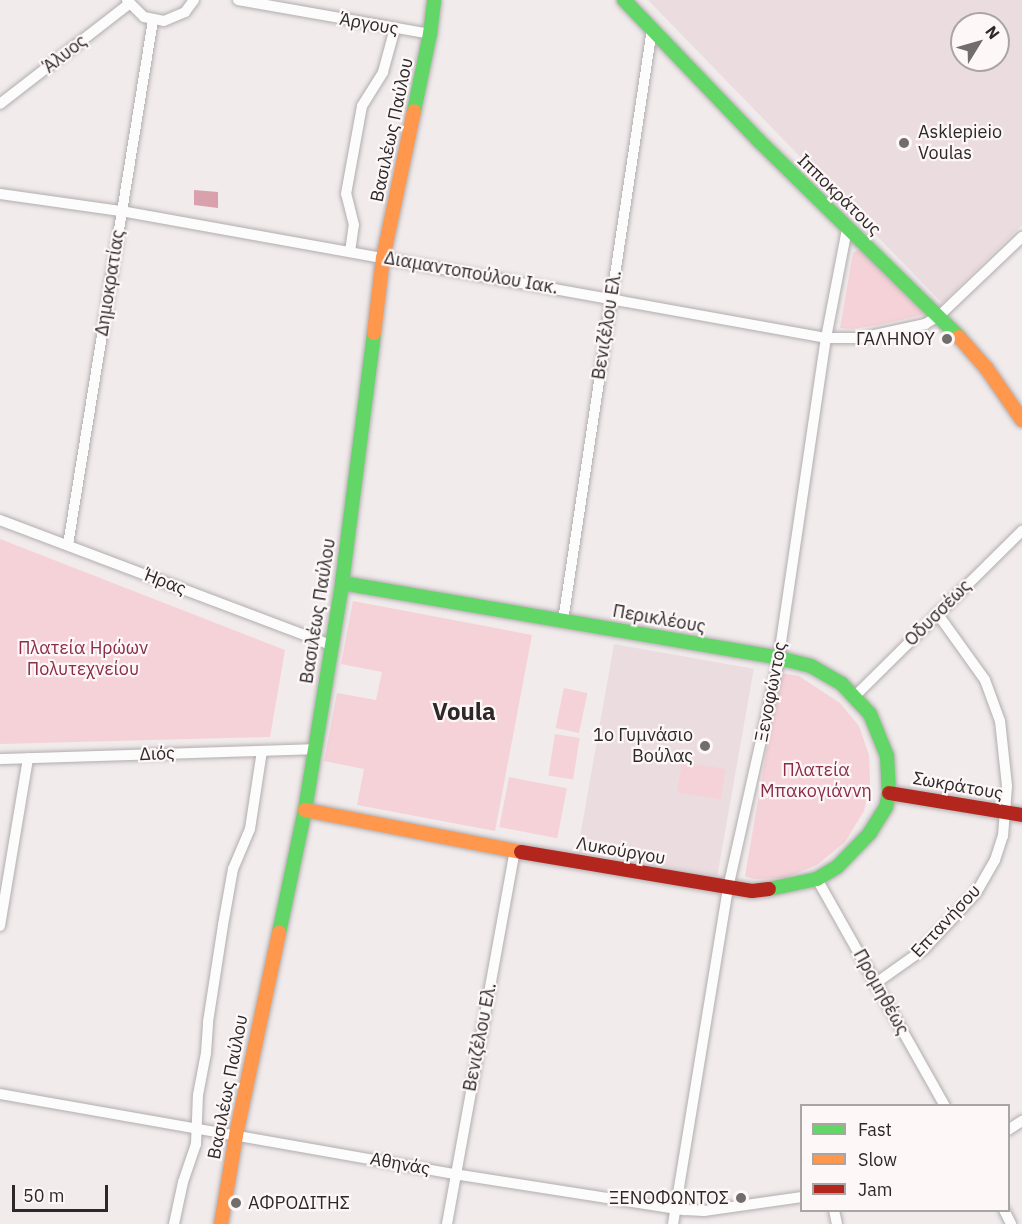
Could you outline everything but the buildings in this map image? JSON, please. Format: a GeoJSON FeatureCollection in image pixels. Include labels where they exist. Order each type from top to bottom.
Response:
{"type":"FeatureCollection","features":[{"type":"Feature","properties":{"kind":"street"},"geometry":{"type":"LineString","coordinates":[[128,2],[144,17],[153,20],[176,18],[185,12],[194,0]]}},
{"type":"Feature","properties":{"kind":"street","name":"Άργους"},"geometry":{"type":"LineString","coordinates":[[238,0],[430,34]]}},
{"type":"Feature","properties":{"kind":"street","name":"Βασιλέως Παύλου"},"geometry":{"type":"LineString","coordinates":[[221,1224],[236,1135],[305,810],[342,583],[383,258],[430,34],[434,0]]}},
{"type":"Feature","properties":{"kind":"street","name":"Ιπποκράτους"},"geometry":{"type":"LineString","coordinates":[[624,0],[847,229],[939,316],[977,356],[1022,420]]}},
{"type":"Feature","properties":{"kind":"street","name":"Άλυος"},"geometry":{"type":"LineString","coordinates":[[0,104],[128,2]]}},
{"type":"Feature","properties":{"kind":"street","name":"Δημοκρατίας"},"geometry":{"type":"LineString","coordinates":[[68,545],[153,20]]}},
{"type":"Feature","properties":{"kind":"street"},"geometry":{"type":"LineString","coordinates":[[350,252],[354,225],[346,194],[363,106],[383,72],[395,28]]}},
{"type":"Feature","properties":{"kind":"street","name":"Βενιζέλου Ελ."},"geometry":{"type":"LineString","coordinates":[[563,621],[652,28]]}},
{"type":"Feature","properties":{"kind":"street","name":"Διαμαντοπούλου Ιακ."},"geometry":{"type":"LineString","coordinates":[[0,194],[121,211],[826,338],[861,338],[925,324],[939,316]]}},
{"type":"Feature","properties":{"kind":"street","name":"Ξενοφώντος"},"geometry":{"type":"LineString","coordinates":[[673,1224],[728,888],[779,658],[826,338],[847,229]]}},
{"type":"Feature","properties":{"kind":"street"},"geometry":{"type":"LineString","coordinates":[[939,316],[1022,237]]}},
{"type":"Feature","properties":{"kind":"street","name":"Ήρας"},"geometry":{"type":"LineString","coordinates":[[0,520],[331,645]]}},
{"type":"Feature","properties":{"kind":"street","name":"Οδυσσέως"},"geometry":{"type":"LineString","coordinates":[[855,696],[1022,531]]}},
{"type":"Feature","properties":{"kind":"street","name":"Περικλέους"},"geometry":{"type":"LineString","coordinates":[[342,583],[803,663],[827,674],[855,696],[870,714],[880,734],[889,768],[889,793]]}},
{"type":"Feature","properties":{"kind":"street","name":"Επτανήσου"},"geometry":{"type":"LineString","coordinates":[[876,983],[924,949],[976,893],[995,860],[1006,813],[1006,761],[1000,721],[985,680],[937,613]]}},
{"type":"Feature","properties":{"kind":"street","name":"Διός"},"geometry":{"type":"LineString","coordinates":[[0,759],[315,749]]}},
{"type":"Feature","properties":{"kind":"street"},"geometry":{"type":"LineString","coordinates":[[174,1224],[198,1128],[198,1095],[233,868],[250,829],[262,751]]}},
{"type":"Feature","properties":{"kind":"street"},"geometry":{"type":"LineString","coordinates":[[0,926],[28,758]]}},
{"type":"Feature","properties":{"kind":"street","name":"Σωκράτους"},"geometry":{"type":"LineString","coordinates":[[889,793],[1022,815]]}},
{"type":"Feature","properties":{"kind":"street","name":"Λυκούργου"},"geometry":{"type":"LineString","coordinates":[[305,810],[514,851],[728,888],[772,890],[817,879],[845,860],[864,841],[886,807],[889,793]]}},
{"type":"Feature","properties":{"kind":"street","name":"Βενιζέλου Ελ."},"geometry":{"type":"LineString","coordinates":[[447,1224],[454,1174],[514,851]]}},
{"type":"Feature","properties":{"kind":"street","name":"Προμηθέως"},"geometry":{"type":"LineString","coordinates":[[817,879],[944,1104]]}},
{"type":"Feature","properties":{"kind":"street","name":"Αθηνάς"},"geometry":{"type":"LineString","coordinates":[[0,1094],[454,1174],[676,1209],[704,1211],[800,1197]]}},
{"type":"Feature","properties":{"kind":"shaded area","name":"Asklepieio Voulas"},"geometry":{"type":"Polygon","coordinates":[[[648,0],[1022,0],[1022,225],[942,303],[648,0]]]}},
{"type":"Feature","properties":{"kind":"shaded area"},"geometry":{"type":"Polygon","coordinates":[[[194,190],[218,192],[218,208],[194,205],[194,190]]]}},
{"type":"Feature","properties":{"kind":"shaded area"},"geometry":{"type":"Polygon","coordinates":[[[614,644],[754,669],[717,875],[578,851],[614,644]]]}},
{"type":"Feature","properties":{"kind":"green space"},"geometry":{"type":"Polygon","coordinates":[[[860,250],[926,314],[879,325],[853,329],[840,328],[853,253],[860,250]]]}},
{"type":"Feature","properties":{"kind":"green space","name":"Πλατεία Ηρώων Πολυτεχνείου"},"geometry":{"type":"Polygon","coordinates":[[[0,539],[285,650],[270,737],[0,744],[0,539]]]}},
{"type":"Feature","properties":{"kind":"green space"},"geometry":{"type":"Polygon","coordinates":[[[353,601],[532,635],[495,831],[357,805],[364,769],[324,761],[337,693],[376,700],[382,672],[341,664],[353,601]]]}},
{"type":"Feature","properties":{"kind":"green space","name":"Πλατεία Μπακογιάννη"},"geometry":{"type":"Polygon","coordinates":[[[780,673],[799,676],[840,703],[859,726],[869,755],[870,783],[864,811],[845,842],[817,865],[785,878],[753,879],[745,876],[780,673]]]}},
{"type":"Feature","properties":{"kind":"green space"},"geometry":{"type":"Polygon","coordinates":[[[564,688],[587,693],[579,733],[555,728],[564,688]]]}},
{"type":"Feature","properties":{"kind":"green space"},"geometry":{"type":"Polygon","coordinates":[[[555,734],[580,738],[573,779],[548,775],[555,734]]]}},
{"type":"Feature","properties":{"kind":"green space"},"geometry":{"type":"Polygon","coordinates":[[[682,762],[725,769],[721,800],[677,793],[682,762]]]}},
{"type":"Feature","properties":{"kind":"green space"},"geometry":{"type":"Polygon","coordinates":[[[509,777],[567,788],[557,838],[499,827],[509,777]]]}},
{"type":"Feature","properties":{"kind":"traffic: fast"},"geometry":{"type":"LineString","coordinates":[[414,111],[430,34],[434,0]]}},
{"type":"Feature","properties":{"kind":"traffic: fast"},"geometry":{"type":"LineString","coordinates":[[624,0],[759,141],[959,337]]}},
{"type":"Feature","properties":{"kind":"traffic: fast"},"geometry":{"type":"LineString","coordinates":[[279,933],[305,810],[342,583],[374,333]]}},
{"type":"Feature","properties":{"kind":"traffic: fast"},"geometry":{"type":"LineString","coordinates":[[342,583],[779,658],[811,666],[842,684],[870,714],[887,756],[889,793],[886,807],[870,833],[837,867],[817,879],[769,889]]}},
{"type":"Feature","properties":{"kind":"traffic: slow"},"geometry":{"type":"LineString","coordinates":[[374,333],[383,258],[414,111]]}},
{"type":"Feature","properties":{"kind":"traffic: slow"},"geometry":{"type":"LineString","coordinates":[[959,337],[987,369],[1022,420]]}},
{"type":"Feature","properties":{"kind":"traffic: slow"},"geometry":{"type":"LineString","coordinates":[[305,810],[521,852]]}},
{"type":"Feature","properties":{"kind":"traffic: slow"},"geometry":{"type":"LineString","coordinates":[[221,1224],[236,1135],[279,933]]}},
{"type":"Feature","properties":{"kind":"traffic: jam"},"geometry":{"type":"LineString","coordinates":[[889,793],[1022,815]]}},
{"type":"Feature","properties":{"kind":"traffic: jam"},"geometry":{"type":"LineString","coordinates":[[521,852],[752,891],[769,889]]}},
{"type":"Feature","properties":{"kind":"place","name":"Asklepieio Voulas"},"geometry":{"type":"Point","coordinates":[904,143]}},
{"type":"Feature","properties":{"kind":"place","name":"ΓΑΛΗΝΟΥ"},"geometry":{"type":"Point","coordinates":[947,339]}},
{"type":"Feature","properties":{"kind":"place","name":"1ο Γυμνάσιο Βούλας"},"geometry":{"type":"Point","coordinates":[705,746]}},
{"type":"Feature","properties":{"kind":"place","name":"ΞΕΝΟΦΩΝΤΟΣ"},"geometry":{"type":"Point","coordinates":[741,1198]}},
{"type":"Feature","properties":{"kind":"place","name":"ΑΦΡΟΔΙΤΗΣ"},"geometry":{"type":"Point","coordinates":[236,1203]}},
{"type":"Feature","properties":{"kind":"district","name":"Voula"},"geometry":{"type":"Point","coordinates":[464,712]}}]}
